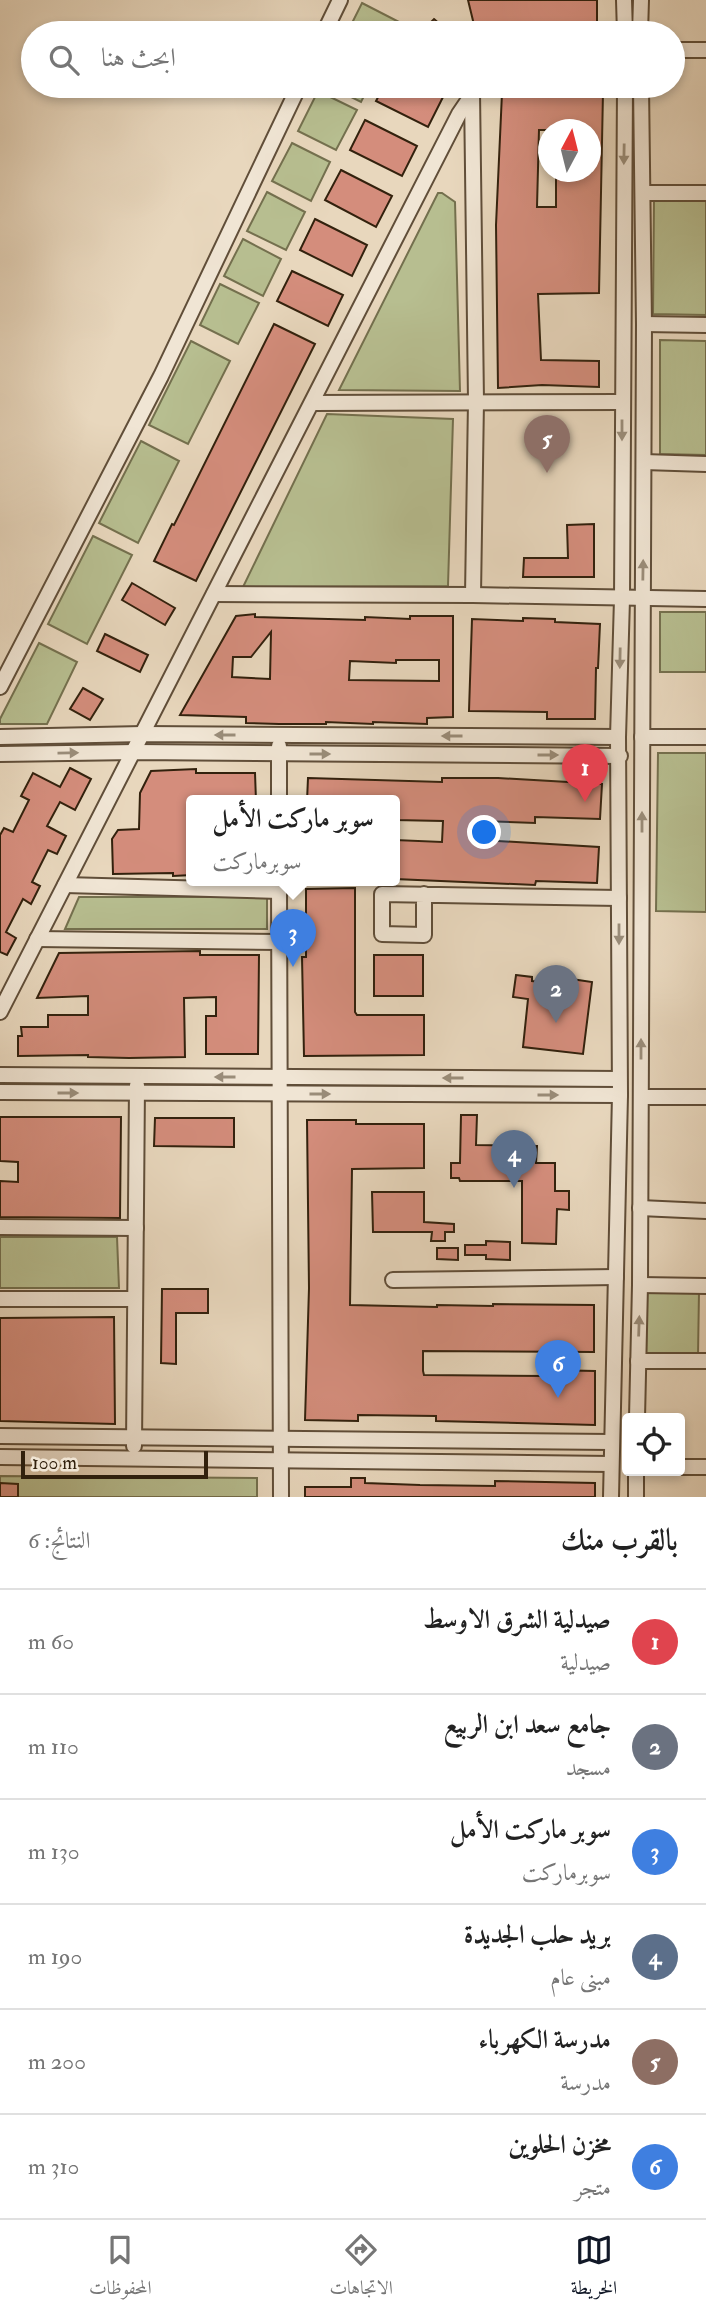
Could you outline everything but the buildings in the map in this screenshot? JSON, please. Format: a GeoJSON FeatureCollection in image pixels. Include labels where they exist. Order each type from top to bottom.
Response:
{"type":"FeatureCollection","features":[{"type":"Feature","properties":{"kind":"street"},"geometry":{"type":"LineString","coordinates":[[330,21],[340,0]]}},
{"type":"Feature","properties":{"kind":"street"},"geometry":{"type":"LineString","coordinates":[[624,0],[625,21]]}},
{"type":"Feature","properties":{"kind":"street"},"geometry":{"type":"LineString","coordinates":[[640,0],[640,21]]}},
{"type":"Feature","properties":{"kind":"street"},"geometry":{"type":"LineString","coordinates":[[685,50],[706,50]]}},
{"type":"Feature","properties":{"kind":"street"},"geometry":{"type":"LineString","coordinates":[[0,687],[161,376],[293,98]]}},
{"type":"Feature","properties":{"kind":"street"},"geometry":{"type":"LineString","coordinates":[[0,1012],[470,98]]}},
{"type":"Feature","properties":{"kind":"street"},"geometry":{"type":"LineString","coordinates":[[473,595],[477,401],[475,98]]}},
{"type":"Feature","properties":{"kind":"street"},"geometry":{"type":"LineString","coordinates":[[611,1497],[620,1095],[618,737],[622,599],[625,98]]}},
{"type":"Feature","properties":{"kind":"street"},"geometry":{"type":"LineString","coordinates":[[637,1413],[644,463],[641,98]]}},
{"type":"Feature","properties":{"kind":"street"},"geometry":{"type":"LineString","coordinates":[[644,193],[706,193]]}},
{"type":"Feature","properties":{"kind":"street"},"geometry":{"type":"LineString","coordinates":[[644,324],[706,324]]}},
{"type":"Feature","properties":{"kind":"street"},"geometry":{"type":"LineString","coordinates":[[312,403],[622,402]]}},
{"type":"Feature","properties":{"kind":"street"},"geometry":{"type":"LineString","coordinates":[[644,463],[706,464]]}},
{"type":"Feature","properties":{"kind":"street"},"geometry":{"type":"LineString","coordinates":[[214,594],[706,599]]}},
{"type":"Feature","properties":{"kind":"street"},"geometry":{"type":"LineString","coordinates":[[0,737],[142,734],[618,737]]}},
{"type":"Feature","properties":{"kind":"street"},"geometry":{"type":"LineString","coordinates":[[279,735],[279,795]]}},
{"type":"Feature","properties":{"kind":"street"},"geometry":{"type":"LineString","coordinates":[[642,737],[706,737]]}},
{"type":"Feature","properties":{"kind":"street"},"geometry":{"type":"LineString","coordinates":[[0,754],[135,752],[620,756]]}},
{"type":"Feature","properties":{"kind":"street"},"geometry":{"type":"LineString","coordinates":[[65,885],[186,886]]}},
{"type":"Feature","properties":{"kind":"street"},"geometry":{"type":"LineString","coordinates":[[279,886],[281,1497]]}},
{"type":"Feature","properties":{"kind":"street"},"geometry":{"type":"LineString","coordinates":[[424,894],[619,898]]}},
{"type":"Feature","properties":{"kind":"street"},"geometry":{"type":"LineString","coordinates":[[37,939],[279,942]]}},
{"type":"Feature","properties":{"kind":"street"},"geometry":{"type":"LineString","coordinates":[[0,1075],[619,1079]]}},
{"type":"Feature","properties":{"kind":"street"},"geometry":{"type":"LineString","coordinates":[[134,1459],[138,1076]]}},
{"type":"Feature","properties":{"kind":"street"},"geometry":{"type":"LineString","coordinates":[[0,1092],[620,1095]]}},
{"type":"Feature","properties":{"kind":"street"},"geometry":{"type":"LineString","coordinates":[[641,1097],[706,1097]]}},
{"type":"Feature","properties":{"kind":"street"},"geometry":{"type":"LineString","coordinates":[[640,1208],[706,1210]]}},
{"type":"Feature","properties":{"kind":"street"},"geometry":{"type":"LineString","coordinates":[[0,1227],[136,1228]]}},
{"type":"Feature","properties":{"kind":"street"},"geometry":{"type":"LineString","coordinates":[[393,1280],[616,1277]]}},
{"type":"Feature","properties":{"kind":"street"},"geometry":{"type":"LineString","coordinates":[[640,1284],[706,1286]]}},
{"type":"Feature","properties":{"kind":"street"},"geometry":{"type":"LineString","coordinates":[[0,1299],[135,1299]]}},
{"type":"Feature","properties":{"kind":"street"},"geometry":{"type":"LineString","coordinates":[[638,1361],[706,1362]]}},
{"type":"Feature","properties":{"kind":"street"},"geometry":{"type":"LineString","coordinates":[[0,1436],[611,1442]]}},
{"type":"Feature","properties":{"kind":"street"},"geometry":{"type":"LineString","coordinates":[[0,1457],[611,1464]]}},
{"type":"Feature","properties":{"kind":"street"},"geometry":{"type":"LineString","coordinates":[[685,1467],[706,1467]]}},
{"type":"Feature","properties":{"kind":"street"},"geometry":{"type":"LineString","coordinates":[[636,1476],[636,1497]]}},
{"type":"Feature","properties":{"kind":"green space"},"geometry":{"type":"Polygon","coordinates":[[[362,3],[397,21],[353,21],[362,3]]]}},
{"type":"Feature","properties":{"kind":"green space"},"geometry":{"type":"Polygon","coordinates":[[[314,98],[332,98],[357,110],[336,150],[298,131],[314,98]]]}},
{"type":"Feature","properties":{"kind":"green space"},"geometry":{"type":"Polygon","coordinates":[[[292,143],[330,162],[311,201],[272,181],[292,143]]]}},
{"type":"Feature","properties":{"kind":"green space"},"geometry":{"type":"Polygon","coordinates":[[[267,192],[305,212],[286,250],[247,231],[267,192]]]}},
{"type":"Feature","properties":{"kind":"green space"},"geometry":{"type":"Polygon","coordinates":[[[438,193],[455,202],[460,391],[339,390],[438,193]]]}},
{"type":"Feature","properties":{"kind":"green space"},"geometry":{"type":"Polygon","coordinates":[[[654,200],[706,201],[706,315],[653,314],[654,200]]]}},
{"type":"Feature","properties":{"kind":"green space"},"geometry":{"type":"Polygon","coordinates":[[[243,239],[281,259],[263,296],[224,276],[243,239]]]}},
{"type":"Feature","properties":{"kind":"green space"},"geometry":{"type":"Polygon","coordinates":[[[220,284],[259,303],[238,344],[200,325],[220,284]]]}},
{"type":"Feature","properties":{"kind":"green space"},"geometry":{"type":"Polygon","coordinates":[[[660,340],[706,341],[706,455],[660,454],[660,340]]]}},
{"type":"Feature","properties":{"kind":"green space"},"geometry":{"type":"Polygon","coordinates":[[[191,341],[230,361],[188,444],[149,425],[191,341]]]}},
{"type":"Feature","properties":{"kind":"green space"},"geometry":{"type":"Polygon","coordinates":[[[327,414],[453,419],[448,586],[243,587],[327,414]]]}},
{"type":"Feature","properties":{"kind":"green space"},"geometry":{"type":"Polygon","coordinates":[[[141,441],[179,461],[138,543],[99,523],[141,441]]]}},
{"type":"Feature","properties":{"kind":"green space"},"geometry":{"type":"Polygon","coordinates":[[[93,536],[132,555],[87,644],[48,624],[93,536]]]}},
{"type":"Feature","properties":{"kind":"green space"},"geometry":{"type":"Polygon","coordinates":[[[660,612],[706,612],[706,672],[660,672],[660,612]]]}},
{"type":"Feature","properties":{"kind":"green space"},"geometry":{"type":"Polygon","coordinates":[[[39,643],[77,662],[47,724],[0,724],[0,719],[39,643]]]}},
{"type":"Feature","properties":{"kind":"green space"},"geometry":{"type":"Polygon","coordinates":[[[658,753],[706,753],[706,912],[656,911],[658,753]]]}},
{"type":"Feature","properties":{"kind":"green space"},"geometry":{"type":"Polygon","coordinates":[[[79,897],[267,897],[267,929],[65,929],[79,897]]]}},
{"type":"Feature","properties":{"kind":"green space"},"geometry":{"type":"Polygon","coordinates":[[[0,1237],[117,1237],[119,1288],[0,1288],[0,1237]]]}},
{"type":"Feature","properties":{"kind":"green space"},"geometry":{"type":"Polygon","coordinates":[[[647,1291],[699,1292],[698,1356],[646,1355],[647,1291]]]}},
{"type":"Feature","properties":{"kind":"green space"},"geometry":{"type":"Polygon","coordinates":[[[0,1476],[257,1478],[257,1497],[0,1497],[0,1476]]]}},
{"type":"Feature","properties":{"kind":"place","name":"مدرسة الكهرباء"},"geometry":{"type":"Point","coordinates":[547,473]}},
{"type":"Feature","properties":{"kind":"place","name":"صيدلية الشرق الاوسط"},"geometry":{"type":"Point","coordinates":[585,802]}},
{"type":"Feature","properties":{"kind":"place","name":"سوبر ماركت الأمل"},"geometry":{"type":"Point","coordinates":[293,967]}},
{"type":"Feature","properties":{"kind":"place","name":"جامع سعد ابن الربيع"},"geometry":{"type":"Point","coordinates":[556,1023]}},
{"type":"Feature","properties":{"kind":"place","name":"بريد حلب الجديدة"},"geometry":{"type":"Point","coordinates":[514,1188]}},
{"type":"Feature","properties":{"kind":"place","name":"مخزن الحلوين"},"geometry":{"type":"Point","coordinates":[558,1398]}}]}
